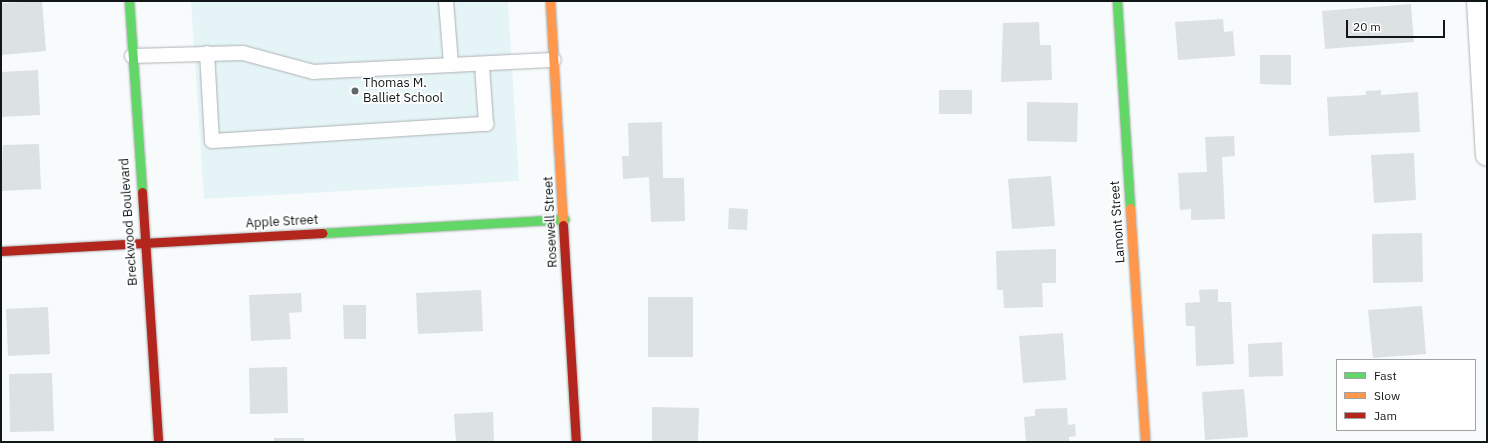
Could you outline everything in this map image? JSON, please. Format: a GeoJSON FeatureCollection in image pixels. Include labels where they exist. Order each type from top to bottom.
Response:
{"type":"FeatureCollection","features":[{"type":"Feature","properties":{"kind":"street","name":"Breckwood Boulevard"},"geometry":{"type":"LineString","coordinates":[[129,1],[143,243],[158,442]]}},
{"type":"Feature","properties":{"kind":"street","name":"Rosewell Street"},"geometry":{"type":"LineString","coordinates":[[550,1],[565,219],[576,442]]}},
{"type":"Feature","properties":{"kind":"street","name":"Lamont Street"},"geometry":{"type":"LineString","coordinates":[[1117,1],[1145,442]]}},
{"type":"Feature","properties":{"kind":"street"},"geometry":{"type":"LineString","coordinates":[[1478,1],[1487,155]]}},
{"type":"Feature","properties":{"kind":"street","name":"Apple Street"},"geometry":{"type":"LineString","coordinates":[[1,251],[565,219]]}},
{"type":"Feature","properties":{"kind":"lane"},"geometry":{"type":"LineString","coordinates":[[446,1],[451,65]]}},
{"type":"Feature","properties":{"kind":"lane"},"geometry":{"type":"LineString","coordinates":[[132,56],[244,52],[314,72],[451,65],[482,66],[554,60]]}},
{"type":"Feature","properties":{"kind":"lane"},"geometry":{"type":"LineString","coordinates":[[207,53],[212,141],[486,124],[482,66]]}},
{"type":"Feature","properties":{"kind":"shaded area","name":"Thomas M. Balliet School"},"geometry":{"type":"Polygon","coordinates":[[[191,1],[508,1],[519,181],[204,199],[191,1]]]}},
{"type":"Feature","properties":{"kind":"building"},"geometry":{"type":"Polygon","coordinates":[[[42,1],[46,51],[1,55],[1,3],[42,1]]]}},
{"type":"Feature","properties":{"kind":"building"},"geometry":{"type":"Polygon","coordinates":[[[1411,4],[1414,42],[1325,49],[1322,11],[1411,4]]]}},
{"type":"Feature","properties":{"kind":"building"},"geometry":{"type":"Polygon","coordinates":[[[1223,19],[1224,32],[1233,31],[1235,56],[1178,60],[1175,22],[1223,19]]]}},
{"type":"Feature","properties":{"kind":"building"},"geometry":{"type":"Polygon","coordinates":[[[1039,22],[1040,45],[1051,45],[1052,80],[1001,82],[1003,23],[1039,22]]]}},
{"type":"Feature","properties":{"kind":"building"},"geometry":{"type":"Polygon","coordinates":[[[1260,55],[1291,55],[1291,85],[1260,84],[1260,55]]]}},
{"type":"Feature","properties":{"kind":"building"},"geometry":{"type":"Polygon","coordinates":[[[38,70],[40,115],[1,117],[1,72],[38,70]]]}},
{"type":"Feature","properties":{"kind":"building"},"geometry":{"type":"Polygon","coordinates":[[[939,90],[972,90],[972,114],[939,114],[939,90]]]}},
{"type":"Feature","properties":{"kind":"building"},"geometry":{"type":"Polygon","coordinates":[[[1381,90],[1381,95],[1418,92],[1420,132],[1329,136],[1327,97],[1366,95],[1366,91],[1381,90]]]}},
{"type":"Feature","properties":{"kind":"building"},"geometry":{"type":"Polygon","coordinates":[[[1027,102],[1078,103],[1077,142],[1027,141],[1027,102]]]}},
{"type":"Feature","properties":{"kind":"building"},"geometry":{"type":"Polygon","coordinates":[[[662,122],[663,178],[684,178],[685,221],[651,222],[649,177],[623,179],[622,156],[629,156],[628,123],[662,122]]]}},
{"type":"Feature","properties":{"kind":"building"},"geometry":{"type":"Polygon","coordinates":[[[1234,136],[1235,156],[1222,157],[1225,219],[1191,220],[1191,209],[1180,210],[1178,173],[1207,172],[1205,137],[1234,136]]]}},
{"type":"Feature","properties":{"kind":"building"},"geometry":{"type":"Polygon","coordinates":[[[39,144],[41,189],[1,191],[3,145],[39,144]]]}},
{"type":"Feature","properties":{"kind":"building"},"geometry":{"type":"Polygon","coordinates":[[[1414,153],[1416,200],[1374,203],[1371,155],[1414,153]]]}},
{"type":"Feature","properties":{"kind":"building"},"geometry":{"type":"Polygon","coordinates":[[[1051,176],[1055,226],[1012,229],[1008,179],[1051,176]]]}},
{"type":"Feature","properties":{"kind":"building"},"geometry":{"type":"Polygon","coordinates":[[[729,208],[748,209],[747,230],[728,229],[729,208]]]}},
{"type":"Feature","properties":{"kind":"building"},"geometry":{"type":"Polygon","coordinates":[[[1422,233],[1423,282],[1373,283],[1372,234],[1422,233]]]}},
{"type":"Feature","properties":{"kind":"building"},"geometry":{"type":"Polygon","coordinates":[[[1056,249],[1056,283],[1042,283],[1043,307],[1004,308],[1003,290],[997,290],[996,251],[1056,249]]]}},
{"type":"Feature","properties":{"kind":"building"},"geometry":{"type":"Polygon","coordinates":[[[1218,289],[1218,302],[1231,302],[1234,364],[1196,366],[1195,326],[1186,326],[1185,303],[1200,302],[1199,290],[1218,289]]]}},
{"type":"Feature","properties":{"kind":"building"},"geometry":{"type":"Polygon","coordinates":[[[481,290],[483,331],[418,334],[416,293],[481,290]]]}},
{"type":"Feature","properties":{"kind":"building"},"geometry":{"type":"Polygon","coordinates":[[[301,293],[302,312],[289,313],[291,339],[251,341],[249,295],[301,293]]]}},
{"type":"Feature","properties":{"kind":"building"},"geometry":{"type":"Polygon","coordinates":[[[648,297],[693,297],[693,357],[648,357],[648,297]]]}},
{"type":"Feature","properties":{"kind":"building"},"geometry":{"type":"Polygon","coordinates":[[[343,305],[366,305],[366,339],[344,339],[343,305]]]}},
{"type":"Feature","properties":{"kind":"building"},"geometry":{"type":"Polygon","coordinates":[[[1422,306],[1426,354],[1373,358],[1368,310],[1422,306]]]}},
{"type":"Feature","properties":{"kind":"building"},"geometry":{"type":"Polygon","coordinates":[[[48,307],[50,354],[8,356],[6,309],[48,307]]]}},
{"type":"Feature","properties":{"kind":"building"},"geometry":{"type":"Polygon","coordinates":[[[1063,333],[1066,380],[1023,383],[1019,336],[1063,333]]]}},
{"type":"Feature","properties":{"kind":"building"},"geometry":{"type":"Polygon","coordinates":[[[1282,342],[1283,376],[1249,377],[1248,344],[1282,342]]]}},
{"type":"Feature","properties":{"kind":"building"},"geometry":{"type":"Polygon","coordinates":[[[287,367],[288,413],[250,414],[249,368],[287,367]]]}},
{"type":"Feature","properties":{"kind":"building"},"geometry":{"type":"Polygon","coordinates":[[[52,373],[54,431],[10,432],[9,374],[52,373]]]}},
{"type":"Feature","properties":{"kind":"building"},"geometry":{"type":"Polygon","coordinates":[[[1244,389],[1248,437],[1205,440],[1202,392],[1244,389]]]}},
{"type":"Feature","properties":{"kind":"building"},"geometry":{"type":"Polygon","coordinates":[[[652,407],[699,408],[698,442],[652,442],[652,407]]]}},
{"type":"Feature","properties":{"kind":"building"},"geometry":{"type":"Polygon","coordinates":[[[1067,408],[1068,425],[1075,424],[1076,436],[1069,437],[1069,442],[1026,442],[1024,417],[1035,416],[1035,409],[1067,408]]]}},
{"type":"Feature","properties":{"kind":"building"},"geometry":{"type":"Polygon","coordinates":[[[493,412],[494,442],[456,442],[454,414],[493,412]]]}},
{"type":"Feature","properties":{"kind":"building"},"geometry":{"type":"Polygon","coordinates":[[[274,438],[304,438],[304,442],[274,442],[274,438]]]}},
{"type":"Feature","properties":{"kind":"traffic: fast"},"geometry":{"type":"LineString","coordinates":[[129,1],[142,192]]}},
{"type":"Feature","properties":{"kind":"traffic: fast"},"geometry":{"type":"LineString","coordinates":[[1117,1],[1130,208]]}},
{"type":"Feature","properties":{"kind":"traffic: fast"},"geometry":{"type":"LineString","coordinates":[[322,233],[565,219]]}},
{"type":"Feature","properties":{"kind":"traffic: slow"},"geometry":{"type":"LineString","coordinates":[[550,1],[563,225]]}},
{"type":"Feature","properties":{"kind":"traffic: slow"},"geometry":{"type":"LineString","coordinates":[[1130,208],[1145,442]]}},
{"type":"Feature","properties":{"kind":"traffic: jam"},"geometry":{"type":"LineString","coordinates":[[142,192],[158,442]]}},
{"type":"Feature","properties":{"kind":"traffic: jam"},"geometry":{"type":"LineString","coordinates":[[563,225],[576,442]]}},
{"type":"Feature","properties":{"kind":"traffic: jam"},"geometry":{"type":"LineString","coordinates":[[1,251],[322,233]]}},
{"type":"Feature","properties":{"kind":"place","name":"Thomas M. Balliet School"},"geometry":{"type":"Point","coordinates":[355,91]}}]}
